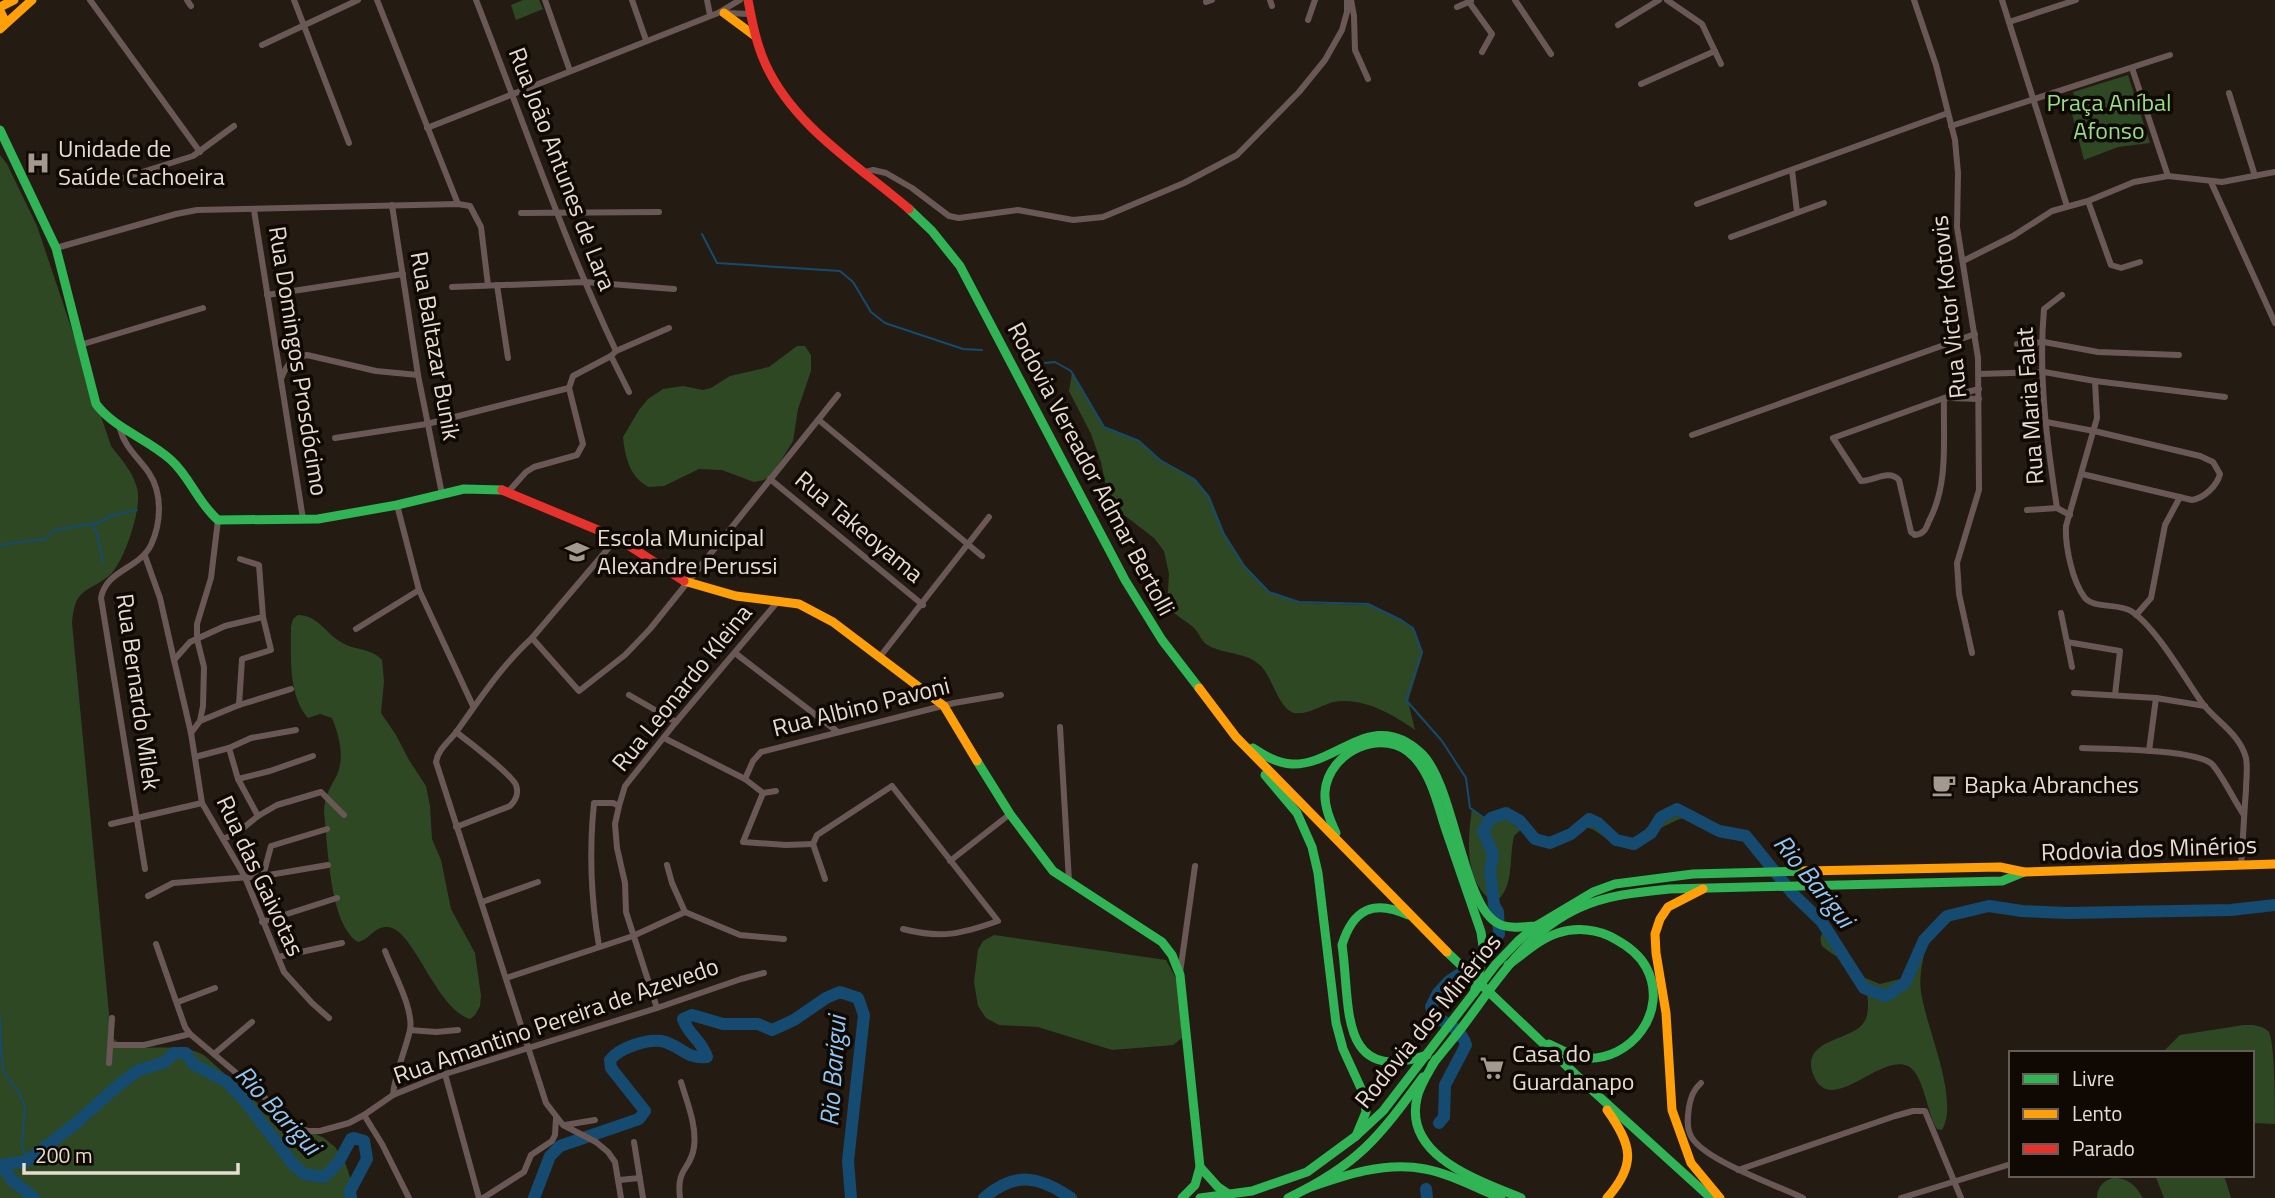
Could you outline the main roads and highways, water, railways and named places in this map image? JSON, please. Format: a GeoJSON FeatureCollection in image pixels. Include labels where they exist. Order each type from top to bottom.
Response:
{"type":"FeatureCollection","features":[{"type":"Feature","properties":{"kind":"main road"},"geometry":{"type":"LineString","coordinates":[[2,28],[5,19],[0,9],[14,0]]}},
{"type":"Feature","properties":{"kind":"main road"},"geometry":{"type":"LineString","coordinates":[[2,28],[32,0]]}},
{"type":"Feature","properties":{"kind":"main road","name":"Rodovia Vereador Admar Bertolli"},"geometry":{"type":"LineString","coordinates":[[748,0],[755,36],[767,69],[783,95],[817,131],[932,231],[960,266],[1125,580],[1162,640],[1236,737],[1417,919],[1440,946],[1711,1198]]}},
{"type":"Feature","properties":{"kind":"main road"},"geometry":{"type":"LineString","coordinates":[[717,14],[755,36]]}},
{"type":"Feature","properties":{"kind":"main road"},"geometry":{"type":"LineString","coordinates":[[0,130],[56,248],[96,404],[120,429],[143,439],[170,459],[182,471],[210,514],[218,520],[332,517],[481,487],[509,491],[618,538],[688,583],[736,596],[799,604],[817,612],[943,706],[1010,814],[1053,871],[1162,942],[1172,955],[1180,975],[1200,1167],[1198,1181],[1182,1198]]}},
{"type":"Feature","properties":{"kind":"main road"},"geometry":{"type":"LineString","coordinates":[[1236,737],[1274,761],[1290,764],[1321,757],[1357,738],[1373,735],[1392,736],[1410,744],[1425,757],[1436,777],[1479,901],[1486,914],[1504,927],[1536,926]]}},
{"type":"Feature","properties":{"kind":"main road"},"geometry":{"type":"LineString","coordinates":[[1236,737],[1297,813],[1312,847],[1318,873],[1336,1023],[1343,1049],[1364,1095],[1366,1112],[1356,1136]]}},
{"type":"Feature","properties":{"kind":"main road"},"geometry":{"type":"LineString","coordinates":[[1340,841],[1329,819],[1325,803],[1326,786],[1334,766],[1344,755],[1371,743],[1389,743],[1405,749],[1419,762],[1429,779],[1481,932],[1484,954],[1474,993]]}},
{"type":"Feature","properties":{"kind":"main road","name":"Rodovia dos Minérios"},"geometry":{"type":"LineString","coordinates":[[1288,1198],[1354,1160],[1377,1138],[1434,1054],[1456,1016],[1496,964],[1536,926],[1592,892],[1615,884],[1693,874],[2000,867],[2024,872],[2275,864]]}},
{"type":"Feature","properties":{"kind":"main road","name":"Rodovia dos Minérios"},"geometry":{"type":"LineString","coordinates":[[1200,1198],[1252,1191],[1307,1172],[1356,1136],[1464,1024],[1508,965],[1529,943],[1559,919],[1581,908],[1634,892],[1669,889],[2003,881],[2024,872]]}},
{"type":"Feature","properties":{"kind":"main road"},"geometry":{"type":"LineString","coordinates":[[1703,889],[1668,907],[1655,934],[1656,953],[1666,1013],[1672,1110],[1691,1163],[1720,1198]]}},
{"type":"Feature","properties":{"kind":"main road"},"geometry":{"type":"LineString","coordinates":[[1417,919],[1398,909],[1373,907],[1351,921],[1345,931],[1342,945],[1353,1032],[1360,1049],[1373,1059],[1387,1063],[1406,1062],[1434,1054]]}},
{"type":"Feature","properties":{"kind":"main road"},"geometry":{"type":"LineString","coordinates":[[1508,965],[1554,934],[1574,929],[1597,930],[1617,938],[1647,963],[1653,981],[1653,1007],[1646,1025],[1634,1042],[1613,1055],[1582,1058],[1539,1040]]}},
{"type":"Feature","properties":{"kind":"main road"},"geometry":{"type":"LineString","coordinates":[[1434,1054],[1415,1108],[1420,1130],[1430,1150],[1445,1164],[1521,1198]]}},
{"type":"Feature","properties":{"kind":"main road"},"geometry":{"type":"LineString","coordinates":[[1593,1091],[1623,1132],[1629,1147],[1630,1163],[1620,1185],[1607,1198]]}},
{"type":"Feature","properties":{"kind":"main road"},"geometry":{"type":"LineString","coordinates":[[1200,1167],[1218,1187],[1230,1195]]}},
{"type":"Feature","properties":{"kind":"main road"},"geometry":{"type":"LineString","coordinates":[[1308,1188],[1353,1173],[1395,1167],[1423,1168],[1501,1198]]}},
{"type":"Feature","properties":{"kind":"waterway"},"geometry":{"type":"LineString","coordinates":[[702,234],[717,263],[840,271],[853,282],[871,312],[885,323],[963,349],[982,350]]}},
{"type":"Feature","properties":{"kind":"waterway"},"geometry":{"type":"LineString","coordinates":[[1045,363],[1055,362],[1071,371],[1104,427],[1139,441],[1160,460],[1194,479],[1208,496],[1223,533],[1244,566],[1269,592],[1299,602],[1368,604],[1413,628],[1422,652],[1406,700],[1442,741],[1466,778],[1470,808],[1483,817],[1491,818]]}},
{"type":"Feature","properties":{"kind":"waterway"},"geometry":{"type":"LineString","coordinates":[[0,545],[45,539],[55,530],[97,523],[114,515],[137,510]]}},
{"type":"Feature","properties":{"kind":"waterway"},"geometry":{"type":"LineString","coordinates":[[92,524],[103,562]]}},
{"type":"Feature","properties":{"kind":"waterway","name":"Rio Barigui"},"geometry":{"type":"LineString","coordinates":[[1439,1123],[1444,1117],[1445,1085],[1466,1045],[1458,1031],[1435,1017],[1431,1007],[1438,993],[1449,981],[1466,970],[1499,934],[1498,912],[1494,905],[1490,871],[1493,854],[1483,831],[1491,818],[1506,813],[1520,821],[1535,839],[1550,843],[1571,834],[1589,819],[1598,823],[1616,840],[1634,844],[1651,833],[1661,817],[1677,809],[1719,831],[1746,836],[1793,894],[1822,922],[1864,988],[1886,996],[1905,983],[1924,940],[1947,916],[1989,906],[2067,913],[2231,910],[2275,905]]}},
{"type":"Feature","properties":{"kind":"waterway","name":"Rio Barigui"},"geometry":{"type":"LineString","coordinates":[[534,1198],[550,1156],[560,1146],[639,1119],[645,1111],[611,1068],[610,1060],[614,1056],[641,1043],[661,1041],[688,1054],[707,1057],[683,1019],[692,1015],[723,1024],[758,1024],[772,1030],[840,992],[858,998],[864,1015],[848,1161],[851,1198]]}},
{"type":"Feature","properties":{"kind":"waterway"},"geometry":{"type":"LineString","coordinates":[[0,1017],[4,1073],[19,1092],[25,1107],[22,1146],[27,1161]]}},
{"type":"Feature","properties":{"kind":"waterway","name":"Rio Barigui"},"geometry":{"type":"LineString","coordinates":[[34,1198],[12,1180],[1,1165],[27,1161],[137,1071],[165,1062],[174,1053],[186,1053],[193,1064],[227,1082],[304,1174],[324,1177],[338,1163],[351,1139],[364,1141],[367,1159],[350,1191],[351,1198]]}},
{"type":"Feature","properties":{"kind":"waterway","name":"Rio Barigui"},"geometry":{"type":"LineString","coordinates":[[984,1198],[995,1189],[1017,1180],[1038,1181],[1071,1198]]}},
{"type":"Feature","properties":{"kind":"waterway","name":"Rio Barigui"},"geometry":{"type":"LineString","coordinates":[[1426,1189],[1427,1198]]}},
{"type":"Feature","properties":{"kind":"place","name":"Unidade de Saúde Cachoeira"},"geometry":{"type":"Point","coordinates":[38,163]}},
{"type":"Feature","properties":{"kind":"place","name":"Escola Municipal Alexandre Perussi"},"geometry":{"type":"Point","coordinates":[577,552]}},
{"type":"Feature","properties":{"kind":"place","name":"Bapka Abranches"},"geometry":{"type":"Point","coordinates":[1944,785]}},
{"type":"Feature","properties":{"kind":"place","name":"Casa do Guardanapo"},"geometry":{"type":"Point","coordinates":[1492,1068]}},
{"type":"Feature","properties":{"kind":"park label","name":"Praça Aníbal Afonso"},"geometry":{"type":"Point","coordinates":[2109,117]}}]}
